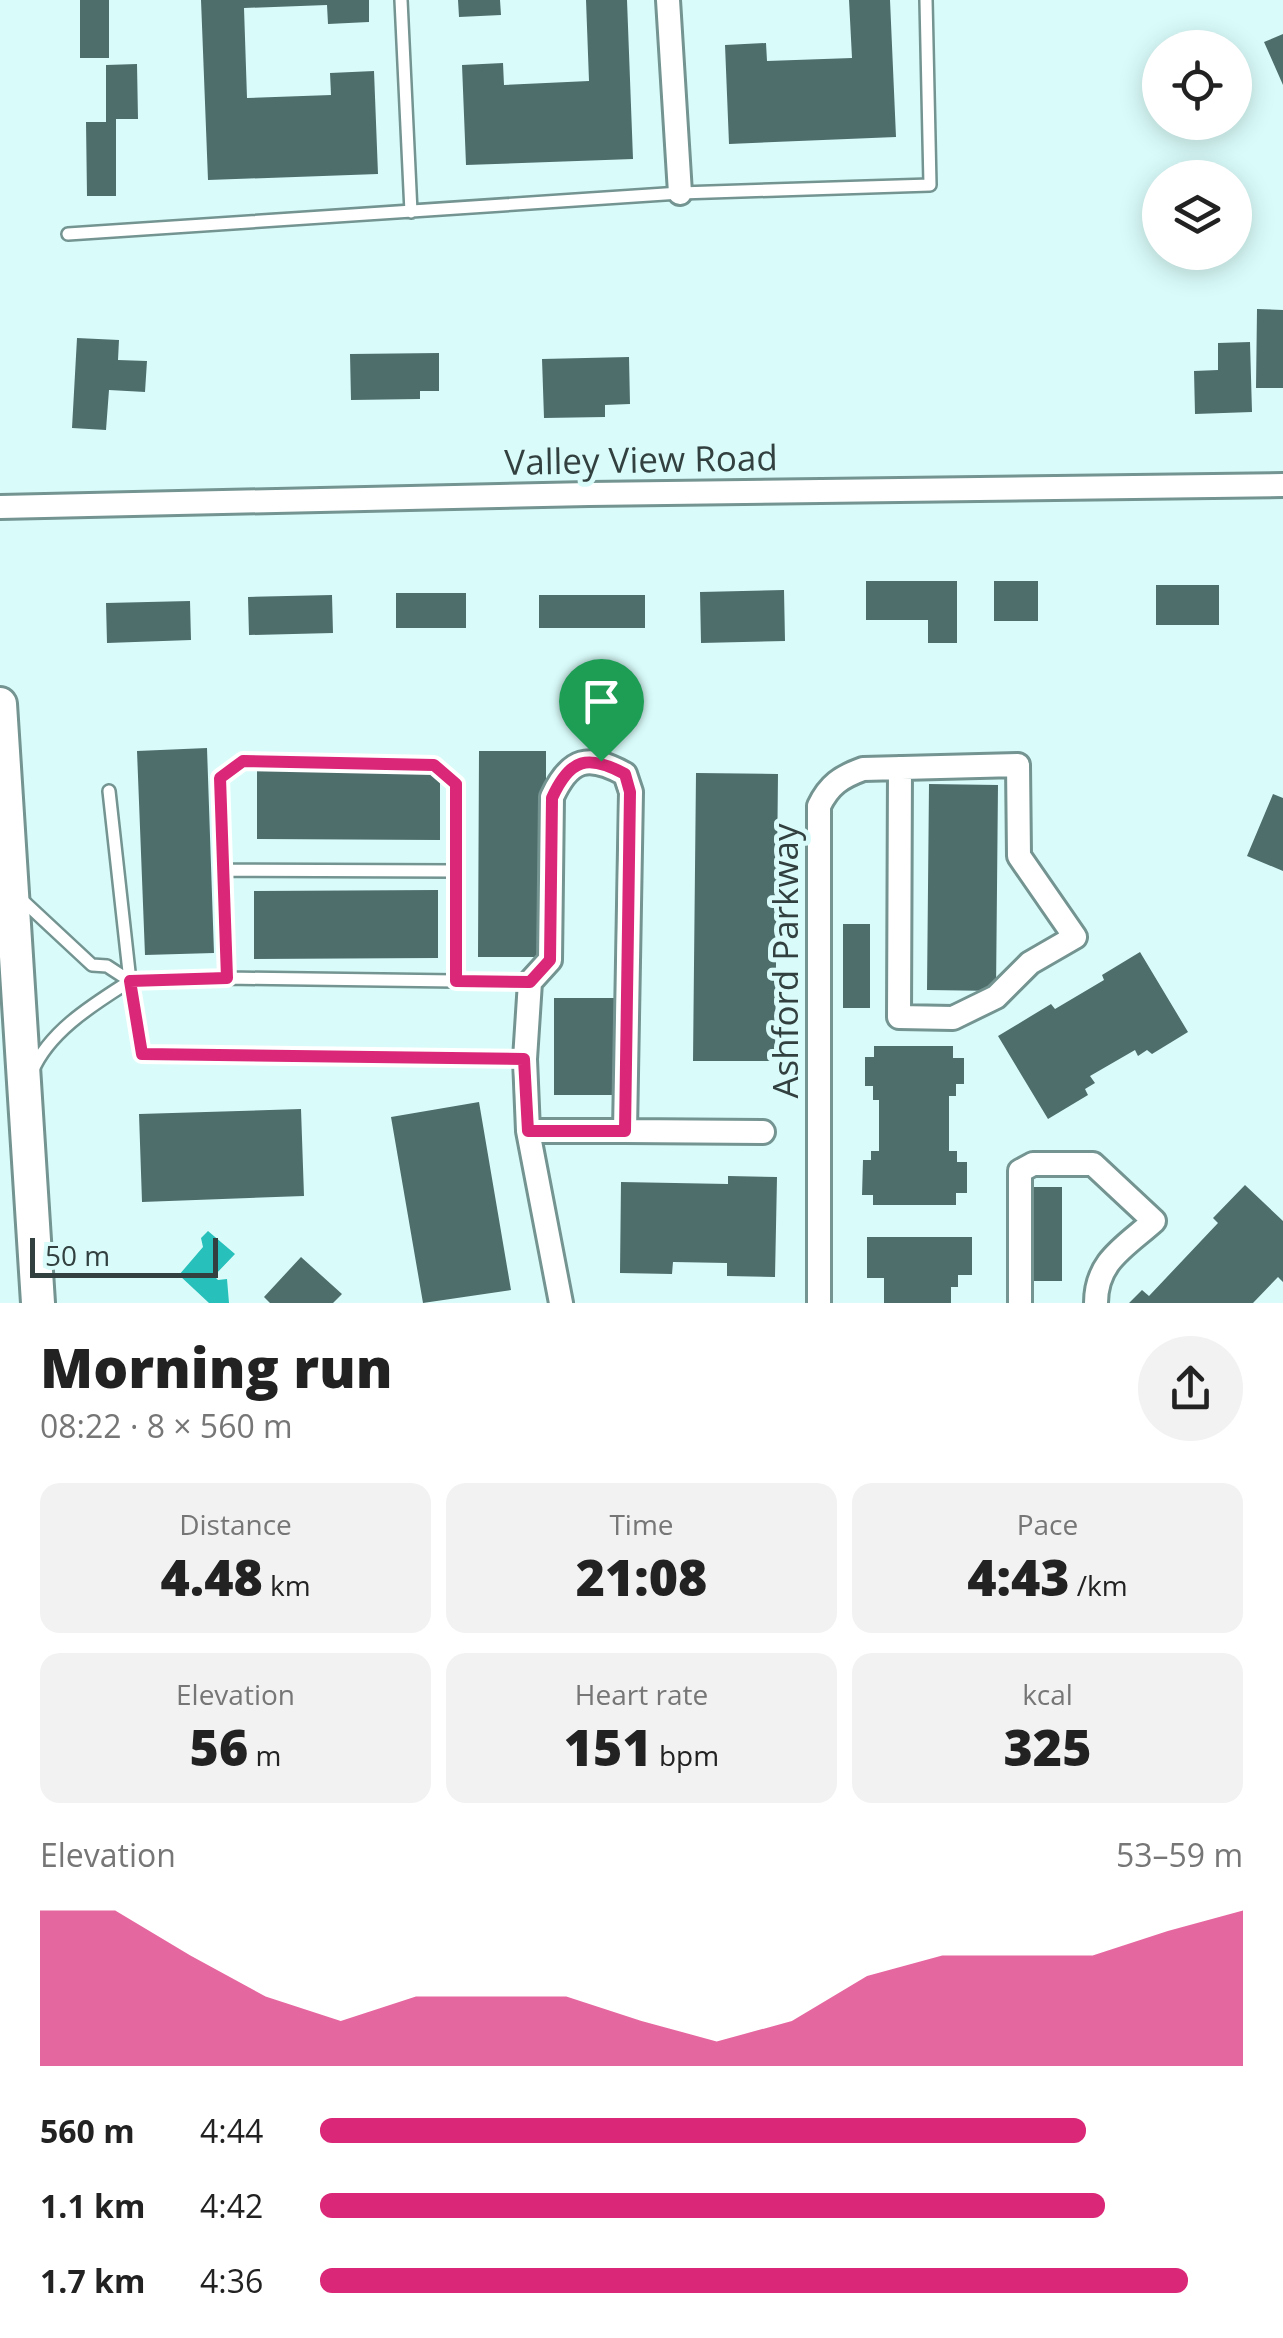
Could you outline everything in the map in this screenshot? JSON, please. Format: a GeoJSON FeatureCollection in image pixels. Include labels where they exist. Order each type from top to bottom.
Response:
{"type":"FeatureCollection","features":[{"type":"Feature","properties":{"kind":"main road"},"geometry":{"type":"LineString","coordinates":[[0,704],[38,1303]]}},
{"type":"Feature","properties":{"kind":"street"},"geometry":{"type":"LineString","coordinates":[[668,0],[680,193]]}},
{"type":"Feature","properties":{"kind":"street","name":"Valley View Road"},"geometry":{"type":"LineString","coordinates":[[0,507],[1283,485]]}},
{"type":"Feature","properties":{"kind":"street"},"geometry":{"type":"LineString","coordinates":[[561,1303],[528,1131],[524,1059],[530,982],[550,960],[552,798],[562,775],[578,764],[601,761],[625,774],[630,792],[625,1131]]}},
{"type":"Feature","properties":{"kind":"street","name":"Ashford Parkway"},"geometry":{"type":"LineString","coordinates":[[819,1303],[819,806],[826,791],[842,776],[863,769],[900,768],[1018,765],[1019,856],[1075,937],[1030,963],[996,997],[953,1018],[899,1017],[900,768]]}},
{"type":"Feature","properties":{"kind":"street","name":"Ashford Parkway"},"geometry":{"type":"LineString","coordinates":[[528,1131],[763,1132]]}},
{"type":"Feature","properties":{"kind":"street"},"geometry":{"type":"LineString","coordinates":[[1020,1303],[1020,1171],[1033,1164],[1093,1164],[1154,1221],[1102,1269],[1096,1282],[1096,1303]]}},
{"type":"Feature","properties":{"kind":"lane"},"geometry":{"type":"LineString","coordinates":[[401,0],[411,212]]}},
{"type":"Feature","properties":{"kind":"lane"},"geometry":{"type":"LineString","coordinates":[[68,234],[680,193],[930,185],[926,0]]}},
{"type":"Feature","properties":{"kind":"lane"},"geometry":{"type":"LineString","coordinates":[[227,978],[220,778],[243,761],[434,765],[456,784],[456,981]]}},
{"type":"Feature","properties":{"kind":"lane"},"geometry":{"type":"LineString","coordinates":[[109,791],[142,1054],[524,1059]]}},
{"type":"Feature","properties":{"kind":"lane"},"geometry":{"type":"LineString","coordinates":[[224,870],[455,871]]}},
{"type":"Feature","properties":{"kind":"lane"},"geometry":{"type":"LineString","coordinates":[[12,890],[31,912],[92,964],[108,966],[130,981]]}},
{"type":"Feature","properties":{"kind":"lane"},"geometry":{"type":"LineString","coordinates":[[24,1089],[36,1062],[62,1032],[90,1006],[130,981],[227,978],[530,982]]}},
{"type":"Feature","properties":{"kind":"water"},"geometry":{"type":"Polygon","coordinates":[[[208,1231],[235,1254],[214,1276],[227,1279],[229,1303],[209,1303],[179,1275],[203,1247],[201,1238],[208,1231]]]}},
{"type":"Feature","properties":{"kind":"building"},"geometry":{"type":"Polygon","coordinates":[[[80,0],[109,0],[109,58],[80,58],[80,0]]]}},
{"type":"Feature","properties":{"kind":"building"},"geometry":{"type":"Polygon","coordinates":[[[201,0],[369,0],[369,22],[328,24],[327,5],[244,8],[247,98],[331,95],[330,73],[374,71],[378,174],[208,180],[201,0]]]}},
{"type":"Feature","properties":{"kind":"building"},"geometry":{"type":"Polygon","coordinates":[[[458,0],[500,0],[501,15],[459,17],[458,0]]]}},
{"type":"Feature","properties":{"kind":"building"},"geometry":{"type":"Polygon","coordinates":[[[586,0],[627,0],[633,159],[466,165],[462,65],[503,63],[504,85],[589,81],[586,0]]]}},
{"type":"Feature","properties":{"kind":"building"},"geometry":{"type":"Polygon","coordinates":[[[849,0],[890,0],[896,137],[729,144],[725,45],[766,43],[767,61],[852,58],[849,0]]]}},
{"type":"Feature","properties":{"kind":"building"},"geometry":{"type":"Polygon","coordinates":[[[1283,34],[1283,85],[1264,42],[1283,34]]]}},
{"type":"Feature","properties":{"kind":"building"},"geometry":{"type":"Polygon","coordinates":[[[137,64],[138,119],[116,119],[116,196],[87,196],[86,122],[106,122],[106,65],[137,64]]]}},
{"type":"Feature","properties":{"kind":"building"},"geometry":{"type":"Polygon","coordinates":[[[1257,309],[1283,310],[1283,388],[1256,388],[1257,309]]]}},
{"type":"Feature","properties":{"kind":"building"},"geometry":{"type":"Polygon","coordinates":[[[77,338],[119,340],[118,360],[147,361],[145,392],[109,390],[106,430],[72,428],[77,338]]]}},
{"type":"Feature","properties":{"kind":"building"},"geometry":{"type":"Polygon","coordinates":[[[1250,342],[1252,412],[1195,414],[1194,371],[1218,370],[1218,343],[1250,342]]]}},
{"type":"Feature","properties":{"kind":"building"},"geometry":{"type":"Polygon","coordinates":[[[439,353],[439,391],[420,391],[420,399],[351,400],[350,354],[439,353]]]}},
{"type":"Feature","properties":{"kind":"building"},"geometry":{"type":"Polygon","coordinates":[[[629,357],[630,404],[605,405],[605,417],[544,418],[542,359],[629,357]]]}},
{"type":"Feature","properties":{"kind":"building"},"geometry":{"type":"Polygon","coordinates":[[[866,581],[957,581],[957,643],[928,643],[928,620],[866,620],[866,581]]]}},
{"type":"Feature","properties":{"kind":"building"},"geometry":{"type":"Polygon","coordinates":[[[994,581],[1038,581],[1038,621],[994,621],[994,581]]]}},
{"type":"Feature","properties":{"kind":"building"},"geometry":{"type":"Polygon","coordinates":[[[1156,585],[1219,585],[1219,625],[1156,625],[1156,585]]]}},
{"type":"Feature","properties":{"kind":"building"},"geometry":{"type":"Polygon","coordinates":[[[784,590],[785,641],[701,643],[700,592],[784,590]]]}},
{"type":"Feature","properties":{"kind":"building"},"geometry":{"type":"Polygon","coordinates":[[[396,593],[466,593],[466,628],[396,628],[396,593]]]}},
{"type":"Feature","properties":{"kind":"building"},"geometry":{"type":"Polygon","coordinates":[[[332,595],[333,633],[249,635],[248,597],[332,595]]]}},
{"type":"Feature","properties":{"kind":"building"},"geometry":{"type":"Polygon","coordinates":[[[539,595],[645,595],[645,628],[539,628],[539,595]]]}},
{"type":"Feature","properties":{"kind":"building"},"geometry":{"type":"Polygon","coordinates":[[[190,601],[191,640],[107,643],[106,603],[190,601]]]}},
{"type":"Feature","properties":{"kind":"building"},"geometry":{"type":"Polygon","coordinates":[[[207,748],[214,953],[145,955],[137,751],[207,748]]]}},
{"type":"Feature","properties":{"kind":"building"},"geometry":{"type":"Polygon","coordinates":[[[479,751],[546,751],[546,957],[478,957],[479,751]]]}},
{"type":"Feature","properties":{"kind":"building"},"geometry":{"type":"Polygon","coordinates":[[[257,770],[440,771],[440,840],[257,839],[257,770]]]}},
{"type":"Feature","properties":{"kind":"building"},"geometry":{"type":"Polygon","coordinates":[[[696,773],[778,774],[775,1061],[693,1061],[696,773]]]}},
{"type":"Feature","properties":{"kind":"building"},"geometry":{"type":"Polygon","coordinates":[[[929,784],[998,785],[996,991],[927,990],[929,784]]]}},
{"type":"Feature","properties":{"kind":"building"},"geometry":{"type":"Polygon","coordinates":[[[1273,794],[1283,798],[1283,871],[1247,856],[1273,794]]]}},
{"type":"Feature","properties":{"kind":"building"},"geometry":{"type":"Polygon","coordinates":[[[438,890],[438,958],[254,959],[254,891],[438,890]]]}},
{"type":"Feature","properties":{"kind":"building"},"geometry":{"type":"Polygon","coordinates":[[[843,924],[870,924],[870,1008],[843,1008],[843,924]]]}},
{"type":"Feature","properties":{"kind":"building"},"geometry":{"type":"Polygon","coordinates":[[[1140,952],[1188,1032],[1152,1054],[1147,1050],[1138,1056],[1135,1050],[1090,1076],[1095,1083],[1085,1089],[1088,1095],[1048,1119],[998,1036],[1051,1004],[1055,1009],[1104,980],[1102,975],[1140,952]]]}},
{"type":"Feature","properties":{"kind":"building"},"geometry":{"type":"Polygon","coordinates":[[[554,998],[621,998],[621,1095],[554,1095],[554,998]]]}},
{"type":"Feature","properties":{"kind":"building"},"geometry":{"type":"Polygon","coordinates":[[[874,1046],[953,1046],[953,1058],[964,1058],[964,1084],[956,1084],[956,1096],[949,1096],[949,1151],[957,1151],[957,1162],[967,1162],[967,1193],[956,1193],[956,1205],[873,1205],[873,1195],[862,1195],[863,1160],[871,1160],[871,1151],[879,1151],[879,1100],[873,1100],[873,1086],[865,1086],[865,1057],[874,1057],[874,1046]]]}},
{"type":"Feature","properties":{"kind":"building"},"geometry":{"type":"Polygon","coordinates":[[[479,1102],[511,1290],[423,1303],[391,1117],[479,1102]]]}},
{"type":"Feature","properties":{"kind":"building"},"geometry":{"type":"Polygon","coordinates":[[[301,1109],[304,1196],[142,1202],[139,1114],[301,1109]]]}},
{"type":"Feature","properties":{"kind":"building"},"geometry":{"type":"Polygon","coordinates":[[[728,1176],[777,1177],[775,1277],[727,1276],[727,1263],[673,1262],[672,1274],[620,1273],[621,1182],[728,1184],[728,1176]]]}},
{"type":"Feature","properties":{"kind":"building"},"geometry":{"type":"Polygon","coordinates":[[[1245,1185],[1283,1221],[1283,1282],[1278,1277],[1253,1303],[1129,1303],[1142,1290],[1149,1296],[1218,1223],[1213,1218],[1245,1185]]]}},
{"type":"Feature","properties":{"kind":"building"},"geometry":{"type":"Polygon","coordinates":[[[1033,1187],[1062,1187],[1062,1281],[1033,1281],[1033,1187]]]}},
{"type":"Feature","properties":{"kind":"building"},"geometry":{"type":"Polygon","coordinates":[[[867,1237],[972,1237],[972,1275],[958,1275],[958,1287],[951,1287],[951,1303],[884,1303],[884,1278],[867,1278],[867,1237]]]}},
{"type":"Feature","properties":{"kind":"building"},"geometry":{"type":"Polygon","coordinates":[[[301,1257],[342,1294],[333,1303],[270,1303],[264,1297],[301,1257]]]}},
{"type":"Feature","properties":{"kind":"route"},"geometry":{"type":"LineString","coordinates":[[243,761],[434,765],[456,784],[456,981],[530,982],[550,960],[552,798],[562,775],[578,764],[601,761],[625,774],[630,792],[625,1131],[528,1131],[524,1059],[142,1054],[130,981],[227,978],[220,778],[243,761]]}}]}
